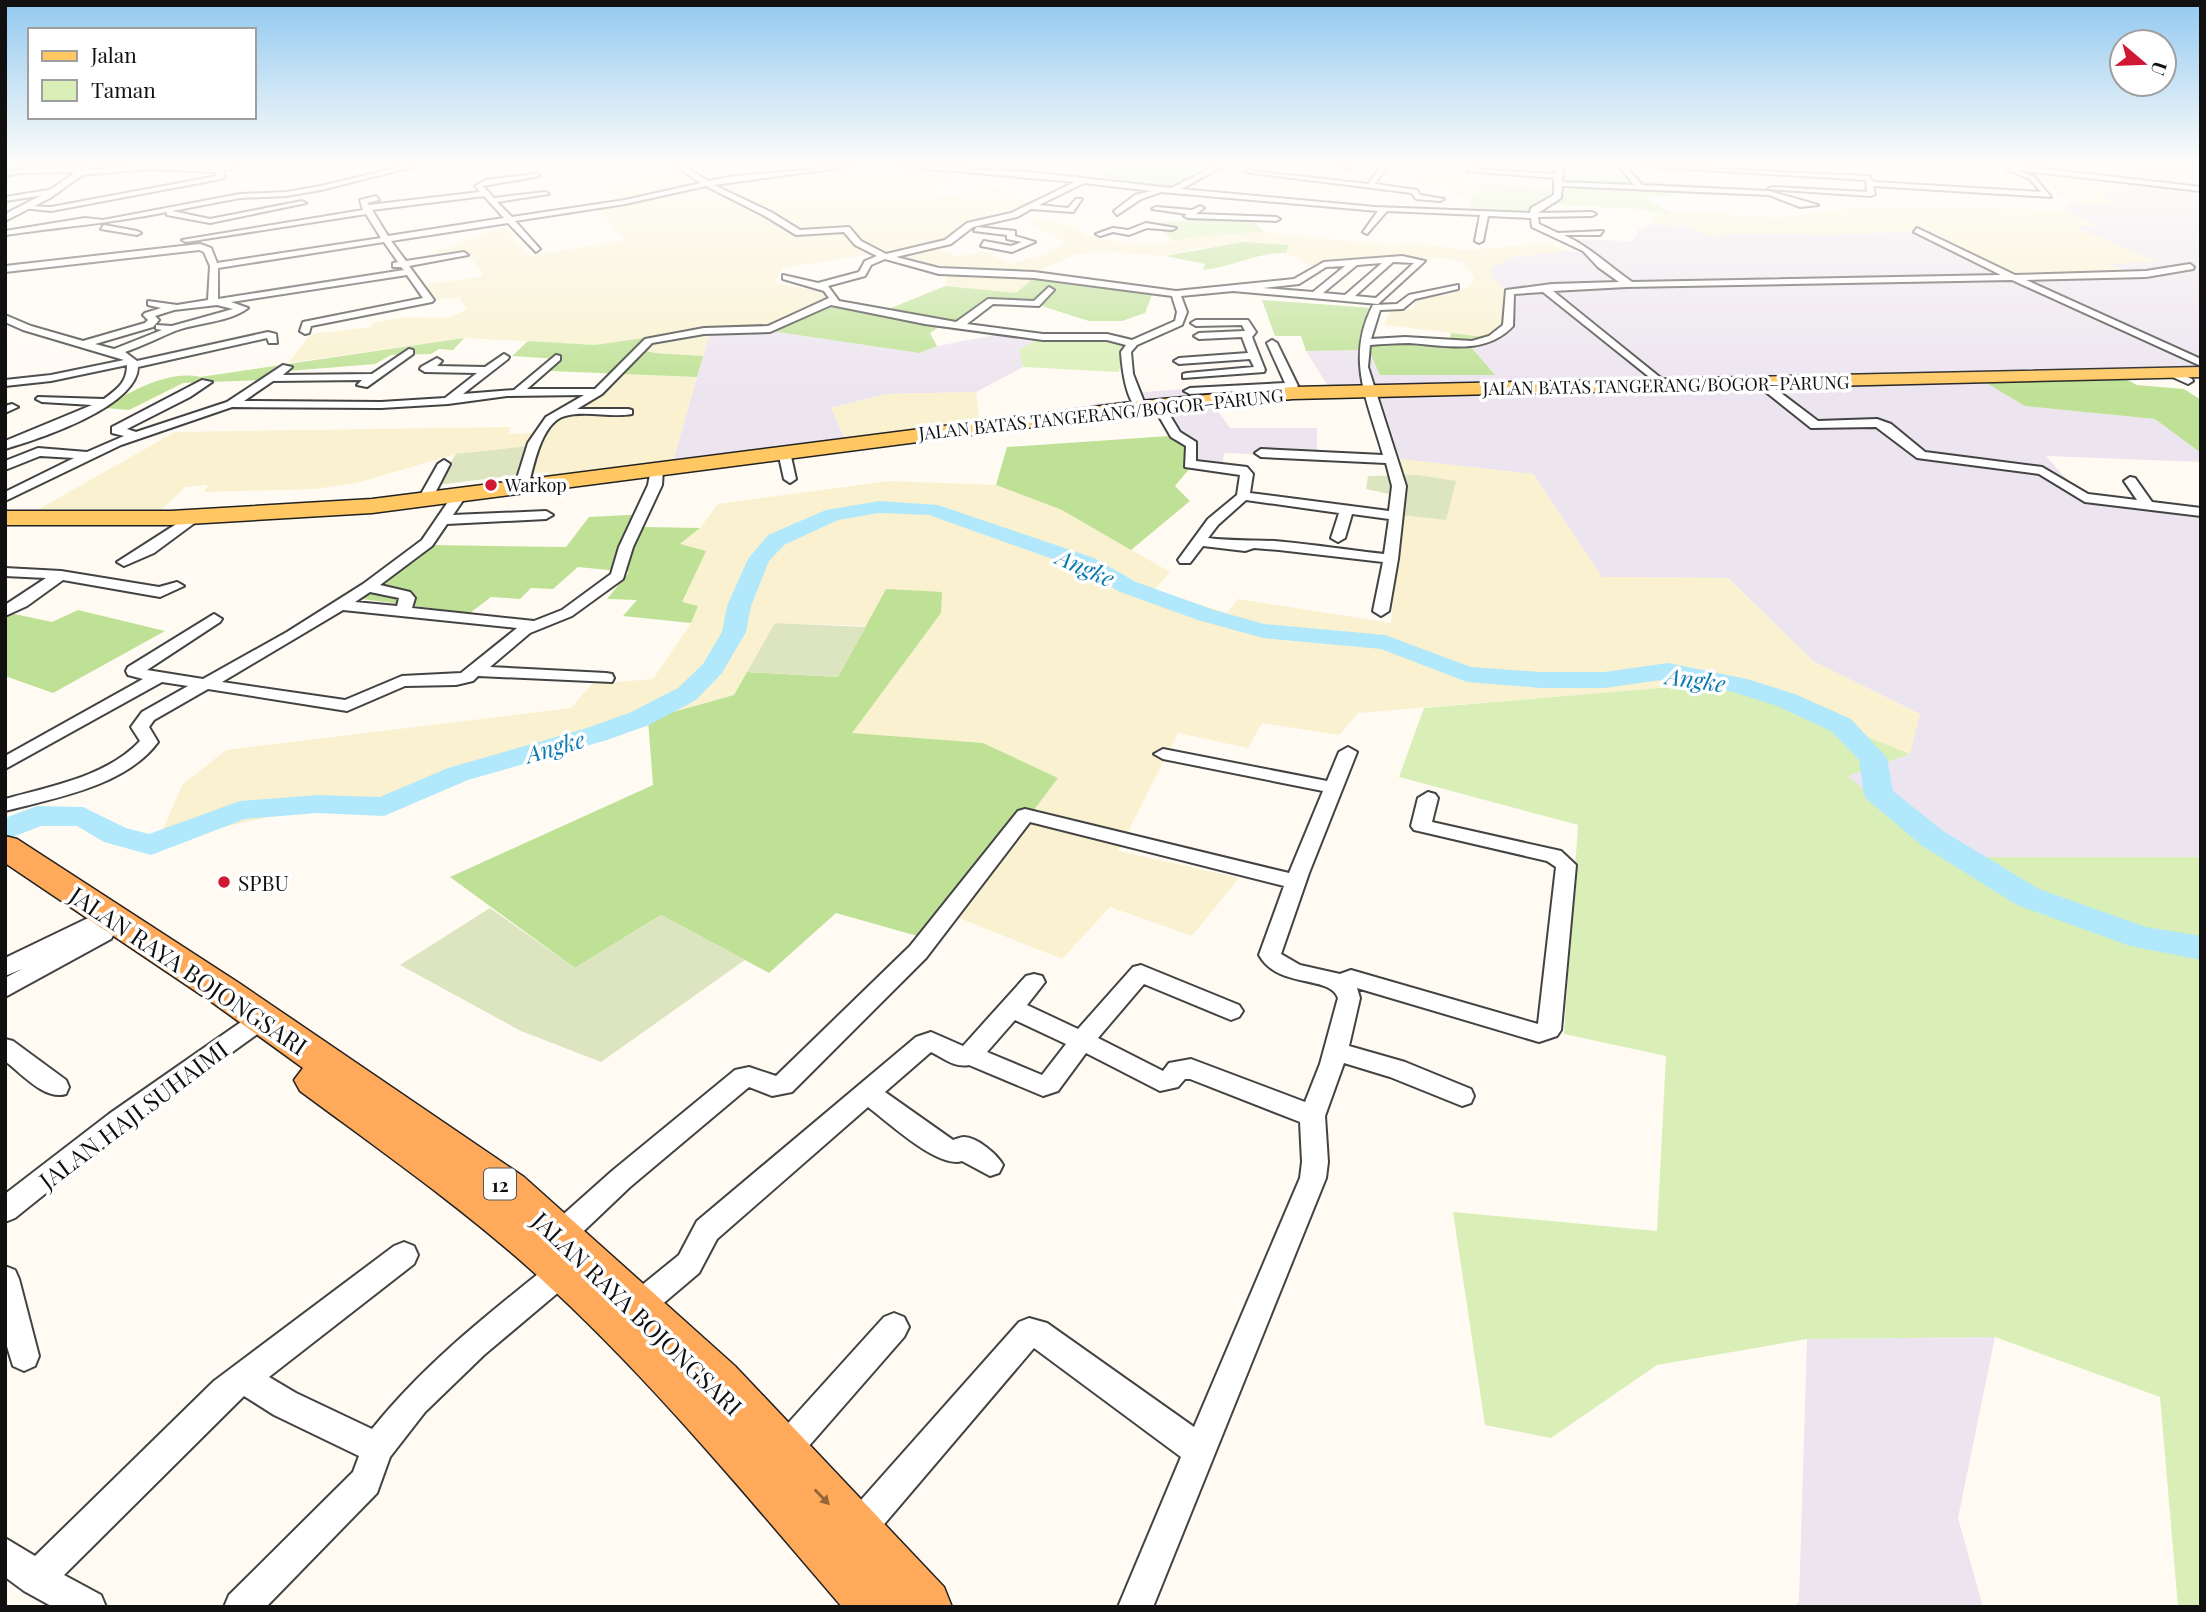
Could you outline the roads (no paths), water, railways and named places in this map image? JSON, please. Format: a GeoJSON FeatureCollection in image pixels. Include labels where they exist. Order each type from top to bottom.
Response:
{"type":"FeatureCollection","features":[{"type":"Feature","properties":{"kind":"highway","name":"JALAN RAYA BOJONGSARI"},"geometry":{"type":"LineString","coordinates":[[5,847],[95,920]]}},
{"type":"Feature","properties":{"kind":"highway","name":"JALAN RAYA BOJONGSARI"},"geometry":{"type":"LineString","coordinates":[[5,871],[95,920],[253,1025],[487,1205],[636,1308],[717,1384],[856,1531],[923,1607]]}},
{"type":"Feature","properties":{"kind":"highway","name":"JALAN RAYA BOJONGSARI"},"geometry":{"type":"LineString","coordinates":[[561,1254],[698,1402],[879,1607]]}},
{"type":"Feature","properties":{"kind":"main road","name":"JALAN BATAS TANGERANG/BOGOR–PARUNG"},"geometry":{"type":"LineString","coordinates":[[5,518],[195,516],[309,511],[424,501],[1150,406],[1193,397],[1292,389],[1369,391],[2187,375]]}},
{"type":"Feature","properties":{"kind":"street"},"geometry":{"type":"LineString","coordinates":[[157,252],[162,247],[183,241]]}},
{"type":"Feature","properties":{"kind":"street"},"geometry":{"type":"LineString","coordinates":[[214,266],[361,241]]}},
{"type":"Feature","properties":{"kind":"street"},"geometry":{"type":"LineString","coordinates":[[305,331],[306,324],[319,320],[426,302],[429,299],[411,284],[411,272],[389,241]]}},
{"type":"Feature","properties":{"kind":"street"},"geometry":{"type":"LineString","coordinates":[[528,241],[536,249]]}},
{"type":"Feature","properties":{"kind":"street"},"geometry":{"type":"LineString","coordinates":[[856,241],[883,256],[939,276],[964,282],[991,278],[996,279],[995,282]]}},
{"type":"Feature","properties":{"kind":"street"},"geometry":{"type":"LineString","coordinates":[[819,286],[859,275],[864,272],[868,263],[883,256],[949,241]]}},
{"type":"Feature","properties":{"kind":"street"},"geometry":{"type":"LineString","coordinates":[[984,244],[1012,249],[1031,242],[1028,241]]}},
{"type":"Feature","properties":{"kind":"street"},"geometry":{"type":"LineString","coordinates":[[1570,241],[1586,249],[1601,265],[1629,285]]}},
{"type":"Feature","properties":{"kind":"street"},"geometry":{"type":"LineString","coordinates":[[1940,241],[2201,363]]}},
{"type":"Feature","properties":{"kind":"street"},"geometry":{"type":"LineString","coordinates":[[5,269],[205,247],[214,266],[212,296]]}},
{"type":"Feature","properties":{"kind":"street"},"geometry":{"type":"LineString","coordinates":[[350,271],[404,263],[452,260],[464,255]]}},
{"type":"Feature","properties":{"kind":"street"},"geometry":{"type":"LineString","coordinates":[[908,276],[1076,280],[1176,294],[1228,292],[1315,295],[1378,301],[1420,261],[1402,259],[1320,265],[1296,282],[1228,292]]}},
{"type":"Feature","properties":{"kind":"street"},"geometry":{"type":"LineString","coordinates":[[1315,295],[1357,261]]}},
{"type":"Feature","properties":{"kind":"street"},"geometry":{"type":"LineString","coordinates":[[1347,298],[1390,261]]}},
{"type":"Feature","properties":{"kind":"street"},"geometry":{"type":"LineString","coordinates":[[1366,342],[1405,340],[1465,344],[1487,340],[1502,333],[1510,322],[1509,292],[1629,285],[2134,275],[2190,267]]}},
{"type":"Feature","properties":{"kind":"street"},"geometry":{"type":"LineString","coordinates":[[212,296],[411,272]]}},
{"type":"Feature","properties":{"kind":"street"},"geometry":{"type":"LineString","coordinates":[[1076,280],[1100,273]]}},
{"type":"Feature","properties":{"kind":"street"},"geometry":{"type":"LineString","coordinates":[[786,277],[819,286],[832,294],[835,299],[832,302]]}},
{"type":"Feature","properties":{"kind":"street"},"geometry":{"type":"LineString","coordinates":[[149,325],[154,320],[148,315],[212,296],[320,278]]}},
{"type":"Feature","properties":{"kind":"street"},"geometry":{"type":"LineString","coordinates":[[286,300],[392,286]]}},
{"type":"Feature","properties":{"kind":"street"},"geometry":{"type":"LineString","coordinates":[[1381,611],[1391,559],[1399,486],[1363,367],[1369,320],[1376,307],[1403,306],[1409,304],[1412,297],[1455,287]]}},
{"type":"Feature","properties":{"kind":"street"},"geometry":{"type":"LineString","coordinates":[[1546,289],[1663,386]]}},
{"type":"Feature","properties":{"kind":"street"},"geometry":{"type":"LineString","coordinates":[[959,325],[989,295],[1035,304],[1049,290]]}},
{"type":"Feature","properties":{"kind":"street"},"geometry":{"type":"LineString","coordinates":[[294,319],[322,311],[424,293]]}},
{"type":"Feature","properties":{"kind":"street"},"geometry":{"type":"LineString","coordinates":[[1181,310],[1189,310],[1191,307],[1189,293]]}},
{"type":"Feature","properties":{"kind":"street"},"geometry":{"type":"LineString","coordinates":[[1176,294],[1181,310],[1178,324],[1133,343],[1126,352],[1126,365],[1150,406],[1175,434],[1192,445],[1189,464],[1246,471],[1247,482],[1243,496],[1213,522],[1185,560]]}},
{"type":"Feature","properties":{"kind":"street"},"geometry":{"type":"LineString","coordinates":[[113,353],[154,339],[172,329],[214,319],[243,308],[212,296]]}},
{"type":"Feature","properties":{"kind":"street"},"geometry":{"type":"LineString","coordinates":[[520,517],[534,443],[550,419],[598,392],[649,341],[704,331],[770,329],[832,302],[869,311],[959,325],[1049,337],[1111,338],[1133,343]]}},
{"type":"Feature","properties":{"kind":"street"},"geometry":{"type":"LineString","coordinates":[[151,303],[172,308]]}},
{"type":"Feature","properties":{"kind":"street"},"geometry":{"type":"LineString","coordinates":[[1227,311],[1253,311]]}},
{"type":"Feature","properties":{"kind":"street"},"geometry":{"type":"LineString","coordinates":[[5,318],[26,328],[113,353],[132,363]]}},
{"type":"Feature","properties":{"kind":"street"},"geometry":{"type":"LineString","coordinates":[[1196,323],[1243,320],[1251,332],[1247,339]]}},
{"type":"Feature","properties":{"kind":"street"},"geometry":{"type":"LineString","coordinates":[[82,344],[149,325],[172,329]]}},
{"type":"Feature","properties":{"kind":"street"},"geometry":{"type":"LineString","coordinates":[[5,383],[51,378],[268,335],[272,336],[273,341]]}},
{"type":"Feature","properties":{"kind":"street"},"geometry":{"type":"LineString","coordinates":[[1200,341],[1247,339]]}},
{"type":"Feature","properties":{"kind":"street"},"geometry":{"type":"LineString","coordinates":[[1187,376],[1260,370],[1247,339]]}},
{"type":"Feature","properties":{"kind":"street"},"geometry":{"type":"LineString","coordinates":[[1272,343],[1292,389]]}},
{"type":"Feature","properties":{"kind":"street"},"geometry":{"type":"LineString","coordinates":[[337,405],[409,352]]}},
{"type":"Feature","properties":{"kind":"street"},"geometry":{"type":"LineString","coordinates":[[1193,397],[1187,376],[1176,356],[1255,356]]}},
{"type":"Feature","properties":{"kind":"street"},"geometry":{"type":"LineString","coordinates":[[433,412],[504,357]]}},
{"type":"Feature","properties":{"kind":"street"},"geometry":{"type":"LineString","coordinates":[[518,392],[556,358]]}},
{"type":"Feature","properties":{"kind":"street"},"geometry":{"type":"LineString","coordinates":[[437,361],[425,369],[485,370]]}},
{"type":"Feature","properties":{"kind":"street"},"geometry":{"type":"LineString","coordinates":[[5,445],[106,402],[129,383],[132,363]]}},
{"type":"Feature","properties":{"kind":"street"},"geometry":{"type":"LineString","coordinates":[[5,497],[87,455],[221,398],[245,395],[287,367]]}},
{"type":"Feature","properties":{"kind":"street"},"geometry":{"type":"LineString","coordinates":[[272,379],[372,377]]}},
{"type":"Feature","properties":{"kind":"street"},"geometry":{"type":"LineString","coordinates":[[136,435],[116,430],[206,382]]}},
{"type":"Feature","properties":{"kind":"street"},"geometry":{"type":"LineString","coordinates":[[1761,383],[1815,425],[1885,425],[1921,455],[2032,469],[2051,476],[2080,497],[2201,512]]}},
{"type":"Feature","properties":{"kind":"street"},"geometry":{"type":"LineString","coordinates":[[186,395],[337,405],[449,400],[518,392],[598,392]]}},
{"type":"Feature","properties":{"kind":"street"},"geometry":{"type":"LineString","coordinates":[[43,399],[106,402]]}},
{"type":"Feature","properties":{"kind":"street"},"geometry":{"type":"LineString","coordinates":[[563,412],[628,412]]}},
{"type":"Feature","properties":{"kind":"street"},"geometry":{"type":"LineString","coordinates":[[5,466],[38,452],[87,455]]}},
{"type":"Feature","properties":{"kind":"street"},"geometry":{"type":"LineString","coordinates":[[784,452],[790,479]]}},
{"type":"Feature","properties":{"kind":"street"},"geometry":{"type":"LineString","coordinates":[[1261,453],[1390,459]]}},
{"type":"Feature","properties":{"kind":"street"},"geometry":{"type":"LineString","coordinates":[[424,501],[444,464]]}},
{"type":"Feature","properties":{"kind":"street"},"geometry":{"type":"LineString","coordinates":[[5,764],[156,678],[169,676],[206,685],[347,706],[402,681],[462,679],[477,671],[532,625],[567,612],[618,576],[626,547],[655,485],[657,469]]}},
{"type":"Feature","properties":{"kind":"street"},"geometry":{"type":"LineString","coordinates":[[2130,481],[2149,507]]}},
{"type":"Feature","properties":{"kind":"street"},"geometry":{"type":"LineString","coordinates":[[5,805],[88,779],[123,763],[149,742],[140,727],[144,720],[342,605],[368,587],[427,543],[458,496]]}},
{"type":"Feature","properties":{"kind":"street"},"geometry":{"type":"LineString","coordinates":[[1243,496],[1395,516]]}},
{"type":"Feature","properties":{"kind":"street"},"geometry":{"type":"LineString","coordinates":[[1338,538],[1347,510]]}},
{"type":"Feature","properties":{"kind":"street"},"geometry":{"type":"LineString","coordinates":[[443,520],[546,515]]}},
{"type":"Feature","properties":{"kind":"street"},"geometry":{"type":"LineString","coordinates":[[124,562],[149,550],[195,516]]}},
{"type":"Feature","properties":{"kind":"street"},"geometry":{"type":"LineString","coordinates":[[1198,541],[1245,547],[1252,544],[1279,546],[1391,559]]}},
{"type":"Feature","properties":{"kind":"street"},"geometry":{"type":"LineString","coordinates":[[29,572],[58,557]]}},
{"type":"Feature","properties":{"kind":"street"},"geometry":{"type":"LineString","coordinates":[[5,572],[61,575],[160,592],[177,586]]}},
{"type":"Feature","properties":{"kind":"street"},"geometry":{"type":"LineString","coordinates":[[5,611],[37,595],[46,584],[61,575]]}},
{"type":"Feature","properties":{"kind":"street"},"geometry":{"type":"LineString","coordinates":[[368,587],[405,595],[407,598],[404,611]]}},
{"type":"Feature","properties":{"kind":"street"},"geometry":{"type":"LineString","coordinates":[[342,605],[532,625]]}},
{"type":"Feature","properties":{"kind":"street"},"geometry":{"type":"LineString","coordinates":[[156,678],[134,671],[214,619]]}},
{"type":"Feature","properties":{"kind":"street"},"geometry":{"type":"LineString","coordinates":[[477,671],[606,678]]}},
{"type":"Feature","properties":{"kind":"street"},"geometry":{"type":"LineString","coordinates":[[1135,1607],[1307,1196],[1315,1162],[1311,1116],[1335,1051],[1349,998],[1348,989],[1341,983],[1286,969],[1273,961],[1270,955],[1348,752]]}},
{"type":"Feature","properties":{"kind":"street"},"geometry":{"type":"LineString","coordinates":[[1163,754],[1335,788]]}},
{"type":"Feature","properties":{"kind":"street"},"geometry":{"type":"LineString","coordinates":[[1341,983],[1351,978],[1539,1033],[1549,1030],[1566,865],[1554,856],[1421,826],[1428,798]]}},
{"type":"Feature","properties":{"kind":"street"},"geometry":{"type":"LineString","coordinates":[[241,1607],[366,1482],[377,1448],[424,1391],[473,1345],[561,1254],[621,1179],[744,1077],[750,1076],[768,1086],[783,1085],[918,952],[1025,815],[1296,883]]}},
{"type":"Feature","properties":{"kind":"street"},"geometry":{"type":"LineString","coordinates":[[5,955],[95,920]]}},
{"type":"Feature","properties":{"kind":"street"},"geometry":{"type":"LineString","coordinates":[[5,968],[95,920]]}},
{"type":"Feature","properties":{"kind":"street"},"geometry":{"type":"LineString","coordinates":[[5,989],[95,920]]}},
{"type":"Feature","properties":{"kind":"street"},"geometry":{"type":"LineString","coordinates":[[970,1055],[1042,1086],[1049,1084],[1109,1007],[1141,974],[1231,1011]]}},
{"type":"Feature","properties":{"kind":"street"},"geometry":{"type":"LineString","coordinates":[[636,1308],[689,1264],[706,1230],[928,1041],[962,1057],[970,1055],[1034,982]]}},
{"type":"Feature","properties":{"kind":"street"},"geometry":{"type":"LineString","coordinates":[[1013,1009],[1119,1058],[1160,1081],[1166,1082],[1178,1070],[1191,1069],[1311,1116]]}},
{"type":"Feature","properties":{"kind":"street","name":"JALAN HAJI SUHAIMI"},"geometry":{"type":"LineString","coordinates":[[11,1199],[253,1025]]}},
{"type":"Feature","properties":{"kind":"street"},"geometry":{"type":"LineString","coordinates":[[5,1048],[57,1087]]}},
{"type":"Feature","properties":{"kind":"street"},"geometry":{"type":"LineString","coordinates":[[1335,1051],[1396,1069],[1462,1096]]}},
{"type":"Feature","properties":{"kind":"street"},"geometry":{"type":"LineString","coordinates":[[866,1092],[946,1150],[955,1152],[964,1147],[990,1165]]}},
{"type":"Feature","properties":{"kind":"street"},"geometry":{"type":"LineString","coordinates":[[36,1579],[212,1404],[404,1255]]}},
{"type":"Feature","properties":{"kind":"street"},"geometry":{"type":"LineString","coordinates":[[5,1279],[24,1356]]}},
{"type":"Feature","properties":{"kind":"street"},"geometry":{"type":"LineString","coordinates":[[781,1454],[894,1327]]}},
{"type":"Feature","properties":{"kind":"street"},"geometry":{"type":"LineString","coordinates":[[856,1531],[1029,1332],[1037,1333],[1200,1451]]}},
{"type":"Feature","properties":{"kind":"street"},"geometry":{"type":"LineString","coordinates":[[243,1378],[285,1404],[377,1448]]}},
{"type":"Feature","properties":{"kind":"street"},"geometry":{"type":"LineString","coordinates":[[5,1555],[36,1579],[89,1607]]}},
{"type":"Feature","properties":{"kind":"waterway","name":"Angke"},"geometry":{"type":"LineString","coordinates":[[5,830],[37,816],[83,817],[115,835],[151,845],[240,810],[317,804],[384,807],[458,774],[597,734],[639,719],[687,694],[713,668],[734,632],[739,606],[759,559],[776,540],[833,514],[879,507],[931,509],[1086,563],[1128,587],[1206,615],[1263,631],[1385,642],[1467,674],[1541,680],[1604,680],[1668,671],[1738,685],[1786,700],[1841,725],[1873,758],[1879,795],[1932,838],[2028,897],[2142,938],[2201,948]]}},
{"type":"Feature","properties":{"kind":"place","name":"Warkop"},"geometry":{"type":"Point","coordinates":[491,485]}},
{"type":"Feature","properties":{"kind":"place","name":"SPBU"},"geometry":{"type":"Point","coordinates":[224,882]}}]}
